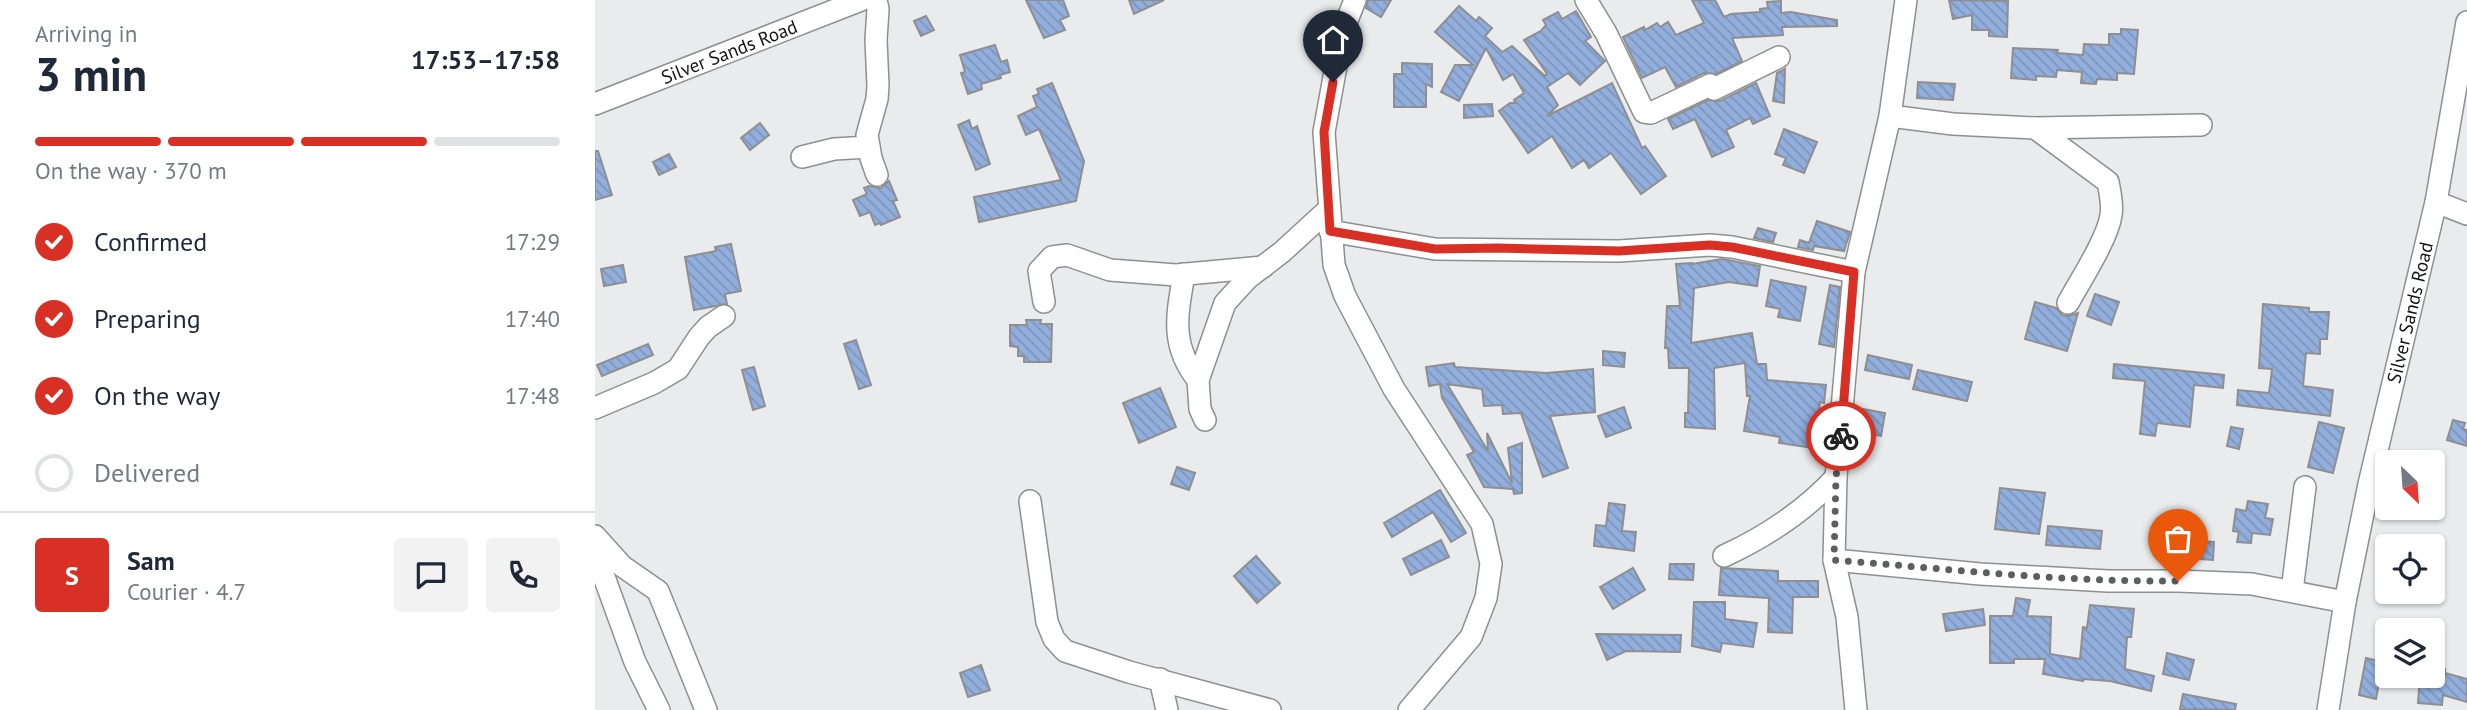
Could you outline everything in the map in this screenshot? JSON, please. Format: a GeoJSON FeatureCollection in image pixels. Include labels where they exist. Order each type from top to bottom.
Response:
{"type":"FeatureCollection","features":[{"type":"Feature","properties":{"kind":"street","name":"Silver Sands Road"},"geometry":{"type":"LineString","coordinates":[[595,104],[861,0]]}},
{"type":"Feature","properties":{"kind":"street"},"geometry":{"type":"LineString","coordinates":[[876,0],[878,86],[877,99],[868,127],[869,147],[877,175]]}},
{"type":"Feature","properties":{"kind":"street"},"geometry":{"type":"LineString","coordinates":[[1355,0],[1342,33],[1324,132],[1334,265],[1345,296],[1394,389],[1482,524],[1490,564],[1486,597],[1471,637],[1409,710]]}},
{"type":"Feature","properties":{"kind":"street"},"geometry":{"type":"LineString","coordinates":[[1586,0],[1606,33],[1644,112],[1651,113],[1710,85],[1714,89],[1779,58]]}},
{"type":"Feature","properties":{"kind":"street"},"geometry":{"type":"LineString","coordinates":[[1856,710],[1847,617],[1834,560],[1836,477],[1854,272],[1890,116],[1906,0]]}},
{"type":"Feature","properties":{"kind":"street","name":"Silver Sands Road"},"geometry":{"type":"LineString","coordinates":[[2329,710],[2345,602],[2369,484],[2436,202],[2467,22]]}},
{"type":"Feature","properties":{"kind":"street"},"geometry":{"type":"LineString","coordinates":[[1890,116],[1953,124],[2035,128],[2201,125]]}},
{"type":"Feature","properties":{"kind":"street"},"geometry":{"type":"LineString","coordinates":[[2035,128],[2108,182],[2111,195],[2112,213],[2108,229],[2068,303]]}},
{"type":"Feature","properties":{"kind":"street"},"geometry":{"type":"LineString","coordinates":[[802,157],[834,149],[869,147]]}},
{"type":"Feature","properties":{"kind":"street"},"geometry":{"type":"LineString","coordinates":[[2436,202],[2467,214]]}},
{"type":"Feature","properties":{"kind":"street"},"geometry":{"type":"LineString","coordinates":[[1205,421],[1198,380],[1225,303],[1248,278],[1328,209]]}},
{"type":"Feature","properties":{"kind":"street"},"geometry":{"type":"LineString","coordinates":[[1330,231],[1435,249],[1619,251],[1710,245],[1854,272]]}},
{"type":"Feature","properties":{"kind":"street"},"geometry":{"type":"LineString","coordinates":[[1044,302],[1039,271],[1052,257],[1067,255],[1110,270],[1184,274],[1263,267]]}},
{"type":"Feature","properties":{"kind":"street"},"geometry":{"type":"LineString","coordinates":[[1184,274],[1177,315],[1178,333],[1183,358],[1198,380]]}},
{"type":"Feature","properties":{"kind":"street"},"geometry":{"type":"LineString","coordinates":[[595,408],[654,383],[678,369],[699,337],[724,316]]}},
{"type":"Feature","properties":{"kind":"street"},"geometry":{"type":"LineString","coordinates":[[1724,556],[1779,527],[1819,495],[1836,477]]}},
{"type":"Feature","properties":{"kind":"street"},"geometry":{"type":"LineString","coordinates":[[2292,591],[2305,486]]}},
{"type":"Feature","properties":{"kind":"street"},"geometry":{"type":"LineString","coordinates":[[1030,501],[1047,622],[1054,639],[1065,651],[1270,710]]}},
{"type":"Feature","properties":{"kind":"street"},"geometry":{"type":"LineString","coordinates":[[595,536],[622,565],[657,590],[706,710]]}},
{"type":"Feature","properties":{"kind":"street"},"geometry":{"type":"LineString","coordinates":[[595,552],[635,662],[659,710]]}},
{"type":"Feature","properties":{"kind":"street"},"geometry":{"type":"LineString","coordinates":[[1834,560],[1980,574],[2108,581],[2252,584],[2345,602]]}},
{"type":"Feature","properties":{"kind":"street"},"geometry":{"type":"LineString","coordinates":[[1160,679],[1167,710]]}},
{"type":"Feature","properties":{"kind":"building"},"geometry":{"type":"Polygon","coordinates":[[[1026,0],[1063,0],[1069,16],[1060,20],[1065,30],[1044,38],[1026,0]]]}},
{"type":"Feature","properties":{"kind":"building"},"geometry":{"type":"Polygon","coordinates":[[[1129,0],[1164,0],[1134,14],[1129,0]]]}},
{"type":"Feature","properties":{"kind":"building"},"geometry":{"type":"Polygon","coordinates":[[[1368,0],[1391,0],[1381,17],[1366,8],[1368,0]]]}},
{"type":"Feature","properties":{"kind":"building"},"geometry":{"type":"Polygon","coordinates":[[[1692,0],[1715,0],[1724,17],[1760,12],[1760,9],[1768,8],[1767,2],[1781,1],[1781,13],[1791,12],[1837,20],[1837,26],[1782,27],[1783,35],[1732,38],[1742,61],[1716,74],[1704,73],[1676,87],[1665,67],[1642,78],[1623,37],[1657,23],[1660,27],[1668,22],[1676,35],[1704,23],[1692,0]]]}},
{"type":"Feature","properties":{"kind":"building"},"geometry":{"type":"Polygon","coordinates":[[[1949,0],[2008,1],[2007,37],[1989,36],[1989,30],[1972,30],[1972,15],[1953,19],[1949,0]]]}},
{"type":"Feature","properties":{"kind":"building"},"geometry":{"type":"Polygon","coordinates":[[[1459,6],[1476,21],[1479,17],[1492,28],[1485,36],[1502,52],[1512,46],[1545,76],[1547,74],[1524,40],[1541,31],[1546,25],[1543,20],[1558,12],[1562,19],[1576,11],[1591,37],[1585,41],[1605,61],[1580,85],[1568,73],[1547,87],[1558,105],[1547,116],[1612,83],[1642,148],[1645,146],[1666,176],[1641,194],[1611,153],[1589,168],[1584,160],[1572,168],[1552,136],[1528,153],[1499,111],[1510,103],[1515,103],[1514,100],[1524,93],[1513,74],[1503,80],[1486,48],[1459,101],[1441,92],[1455,65],[1473,65],[1435,32],[1459,6]]]}},
{"type":"Feature","properties":{"kind":"building"},"geometry":{"type":"Polygon","coordinates":[[[926,16],[934,30],[921,36],[914,21],[926,16]]]}},
{"type":"Feature","properties":{"kind":"building"},"geometry":{"type":"Polygon","coordinates":[[[2121,29],[2138,30],[2134,74],[2117,73],[2117,80],[2097,79],[2096,84],[2081,83],[2082,72],[2057,70],[2056,77],[2036,76],[2036,80],[2011,78],[2013,48],[2058,50],[2057,53],[2083,55],[2084,44],[2109,45],[2109,34],[2121,34],[2121,29]]]}},
{"type":"Feature","properties":{"kind":"building"},"geometry":{"type":"Polygon","coordinates":[[[995,45],[1001,62],[1007,60],[1010,72],[1000,75],[1001,78],[981,84],[982,89],[968,94],[961,73],[965,72],[960,55],[995,45]]]}},
{"type":"Feature","properties":{"kind":"building"},"geometry":{"type":"Polygon","coordinates":[[[1402,63],[1432,64],[1432,87],[1426,84],[1426,107],[1394,107],[1394,74],[1402,74],[1402,63]]]}},
{"type":"Feature","properties":{"kind":"building"},"geometry":{"type":"Polygon","coordinates":[[[1785,69],[1784,103],[1773,101],[1777,73],[1785,69]]]}},
{"type":"Feature","properties":{"kind":"building"},"geometry":{"type":"Polygon","coordinates":[[[1918,82],[1955,84],[1953,100],[1917,98],[1918,82]]]}},
{"type":"Feature","properties":{"kind":"building"},"geometry":{"type":"Polygon","coordinates":[[[1052,83],[1084,161],[1076,201],[979,222],[974,197],[1061,180],[1039,129],[1026,135],[1018,116],[1037,107],[1033,96],[1039,94],[1037,89],[1052,83]]]}},
{"type":"Feature","properties":{"kind":"building"},"geometry":{"type":"Polygon","coordinates":[[[1756,83],[1770,116],[1753,124],[1750,118],[1726,130],[1734,147],[1712,157],[1695,119],[1673,129],[1668,119],[1708,100],[1720,101],[1756,83]]]}},
{"type":"Feature","properties":{"kind":"building"},"geometry":{"type":"Polygon","coordinates":[[[1492,104],[1493,116],[1464,118],[1464,105],[1492,104]]]}},
{"type":"Feature","properties":{"kind":"building"},"geometry":{"type":"Polygon","coordinates":[[[969,120],[972,129],[977,126],[990,164],[976,170],[958,125],[969,120]]]}},
{"type":"Feature","properties":{"kind":"building"},"geometry":{"type":"Polygon","coordinates":[[[760,123],[769,135],[750,150],[741,138],[760,123]]]}},
{"type":"Feature","properties":{"kind":"building"},"geometry":{"type":"Polygon","coordinates":[[[1784,129],[1817,142],[1804,173],[1783,165],[1786,158],[1775,154],[1784,129]]]}},
{"type":"Feature","properties":{"kind":"building"},"geometry":{"type":"Polygon","coordinates":[[[595,151],[598,151],[612,195],[595,200],[595,151]]]}},
{"type":"Feature","properties":{"kind":"building"},"geometry":{"type":"Polygon","coordinates":[[[669,154],[676,167],[659,175],[653,162],[669,154]]]}},
{"type":"Feature","properties":{"kind":"building"},"geometry":{"type":"Polygon","coordinates":[[[889,181],[900,217],[875,225],[870,212],[860,216],[853,200],[867,194],[864,188],[881,188],[889,181]]]}},
{"type":"Feature","properties":{"kind":"building"},"geometry":{"type":"Polygon","coordinates":[[[1817,221],[1850,232],[1844,251],[1814,246],[1813,250],[1798,247],[1800,240],[1809,243],[1817,221]]]}},
{"type":"Feature","properties":{"kind":"building"},"geometry":{"type":"Polygon","coordinates":[[[1758,228],[1776,233],[1773,242],[1754,238],[1758,228]]]}},
{"type":"Feature","properties":{"kind":"building"},"geometry":{"type":"Polygon","coordinates":[[[731,244],[741,291],[725,294],[727,304],[694,310],[685,257],[716,251],[715,247],[731,244]]]}},
{"type":"Feature","properties":{"kind":"building"},"geometry":{"type":"Polygon","coordinates":[[[1722,259],[1760,266],[1757,286],[1729,282],[1694,288],[1691,343],[1752,333],[1757,364],[1766,364],[1767,380],[1826,385],[1824,403],[1820,402],[1814,448],[1779,443],[1780,437],[1744,431],[1750,396],[1747,396],[1745,363],[1714,368],[1715,429],[1685,427],[1689,368],[1669,368],[1668,348],[1665,348],[1667,306],[1680,306],[1676,264],[1722,259]]]}},
{"type":"Feature","properties":{"kind":"building"},"geometry":{"type":"Polygon","coordinates":[[[623,265],[626,282],[604,286],[601,269],[623,265]]]}},
{"type":"Feature","properties":{"kind":"building"},"geometry":{"type":"Polygon","coordinates":[[[1771,280],[1806,287],[1800,321],[1778,317],[1780,309],[1766,306],[1771,280]]]}},
{"type":"Feature","properties":{"kind":"building"},"geometry":{"type":"Polygon","coordinates":[[[1830,285],[1840,287],[1834,347],[1819,344],[1830,285]]]}},
{"type":"Feature","properties":{"kind":"building"},"geometry":{"type":"Polygon","coordinates":[[[2095,294],[2119,302],[2111,325],[2087,316],[2095,294]]]}},
{"type":"Feature","properties":{"kind":"building"},"geometry":{"type":"Polygon","coordinates":[[[2035,302],[2056,308],[2062,315],[2078,313],[2067,351],[2025,339],[2035,302]]]}},
{"type":"Feature","properties":{"kind":"building"},"geometry":{"type":"Polygon","coordinates":[[[2263,304],[2309,308],[2309,312],[2329,312],[2327,339],[2320,339],[2320,354],[2306,353],[2303,386],[2333,390],[2330,416],[2237,405],[2238,390],[2269,393],[2272,369],[2259,368],[2263,304]]]}},
{"type":"Feature","properties":{"kind":"building"},"geometry":{"type":"Polygon","coordinates":[[[1026,320],[1041,320],[1040,324],[1052,324],[1051,362],[1024,362],[1024,356],[1018,356],[1018,347],[1010,346],[1010,325],[1027,325],[1026,320]]]}},
{"type":"Feature","properties":{"kind":"building"},"geometry":{"type":"Polygon","coordinates":[[[856,340],[871,385],[859,389],[844,344],[856,340]]]}},
{"type":"Feature","properties":{"kind":"building"},"geometry":{"type":"Polygon","coordinates":[[[648,344],[653,355],[602,376],[597,365],[648,344]]]}},
{"type":"Feature","properties":{"kind":"building"},"geometry":{"type":"Polygon","coordinates":[[[1603,351],[1625,353],[1624,367],[1603,365],[1603,351]]]}},
{"type":"Feature","properties":{"kind":"building"},"geometry":{"type":"Polygon","coordinates":[[[1868,355],[1912,365],[1909,379],[1865,370],[1868,355]]]}},
{"type":"Feature","properties":{"kind":"building"},"geometry":{"type":"Polygon","coordinates":[[[1454,363],[1455,367],[1546,373],[1593,369],[1595,412],[1550,416],[1568,468],[1543,477],[1521,413],[1503,414],[1502,405],[1484,406],[1482,389],[1447,384],[1488,451],[1487,433],[1512,483],[1508,448],[1522,443],[1522,493],[1514,494],[1513,489],[1484,487],[1467,455],[1474,452],[1442,398],[1440,384],[1429,386],[1426,367],[1454,363]]]}},
{"type":"Feature","properties":{"kind":"building"},"geometry":{"type":"Polygon","coordinates":[[[2114,364],[2224,375],[2223,388],[2194,385],[2190,427],[2157,423],[2155,436],[2140,434],[2145,381],[2113,378],[2114,364]]]}},
{"type":"Feature","properties":{"kind":"building"},"geometry":{"type":"Polygon","coordinates":[[[754,367],[765,406],[753,410],[742,370],[754,367]]]}},
{"type":"Feature","properties":{"kind":"building"},"geometry":{"type":"Polygon","coordinates":[[[1918,370],[1972,382],[1967,401],[1913,389],[1918,370]]]}},
{"type":"Feature","properties":{"kind":"building"},"geometry":{"type":"Polygon","coordinates":[[[1160,388],[1176,427],[1139,443],[1123,403],[1160,388]]]}},
{"type":"Feature","properties":{"kind":"building"},"geometry":{"type":"Polygon","coordinates":[[[1624,407],[1631,428],[1606,437],[1598,416],[1624,407]]]}},
{"type":"Feature","properties":{"kind":"building"},"geometry":{"type":"Polygon","coordinates":[[[1863,409],[1885,413],[1881,436],[1859,431],[1863,409]]]}},
{"type":"Feature","properties":{"kind":"building"},"geometry":{"type":"Polygon","coordinates":[[[2453,420],[2465,423],[2463,429],[2467,430],[2467,446],[2447,440],[2453,420]]]}},
{"type":"Feature","properties":{"kind":"building"},"geometry":{"type":"Polygon","coordinates":[[[2319,422],[2344,428],[2333,473],[2308,467],[2319,422]]]}},
{"type":"Feature","properties":{"kind":"building"},"geometry":{"type":"Polygon","coordinates":[[[2231,427],[2243,429],[2239,449],[2227,446],[2231,427]]]}},
{"type":"Feature","properties":{"kind":"building"},"geometry":{"type":"Polygon","coordinates":[[[1177,467],[1195,473],[1189,490],[1171,484],[1177,467]]]}},
{"type":"Feature","properties":{"kind":"building"},"geometry":{"type":"Polygon","coordinates":[[[2000,488],[2045,493],[2039,534],[1995,529],[2000,488]]]}},
{"type":"Feature","properties":{"kind":"building"},"geometry":{"type":"Polygon","coordinates":[[[1440,490],[1466,533],[1451,542],[1433,512],[1392,537],[1384,523],[1440,490]]]}},
{"type":"Feature","properties":{"kind":"building"},"geometry":{"type":"Polygon","coordinates":[[[2248,501],[2268,504],[2265,518],[2273,519],[2270,535],[2252,533],[2251,543],[2237,542],[2239,532],[2233,531],[2236,509],[2246,511],[2248,501]]]}},
{"type":"Feature","properties":{"kind":"building"},"geometry":{"type":"Polygon","coordinates":[[[1609,503],[1625,505],[1622,531],[1636,532],[1634,551],[1594,546],[1596,525],[1606,526],[1609,503]]]}},
{"type":"Feature","properties":{"kind":"building"},"geometry":{"type":"Polygon","coordinates":[[[2048,526],[2102,531],[2100,549],[2046,545],[2048,526]]]}},
{"type":"Feature","properties":{"kind":"building"},"geometry":{"type":"Polygon","coordinates":[[[2159,538],[2214,542],[2213,560],[2157,556],[2159,538]]]}},
{"type":"Feature","properties":{"kind":"building"},"geometry":{"type":"Polygon","coordinates":[[[1441,540],[1449,557],[1411,575],[1403,559],[1441,540]]]}},
{"type":"Feature","properties":{"kind":"building"},"geometry":{"type":"Polygon","coordinates":[[[1256,556],[1280,583],[1257,603],[1234,576],[1256,556]]]}},
{"type":"Feature","properties":{"kind":"building"},"geometry":{"type":"Polygon","coordinates":[[[1670,564],[1694,564],[1693,580],[1669,579],[1670,564]]]}},
{"type":"Feature","properties":{"kind":"building"},"geometry":{"type":"Polygon","coordinates":[[[1633,568],[1645,590],[1613,609],[1600,587],[1633,568]]]}},
{"type":"Feature","properties":{"kind":"building"},"geometry":{"type":"Polygon","coordinates":[[[1721,568],[1778,571],[1778,581],[1818,581],[1818,597],[1793,597],[1792,633],[1768,632],[1769,598],[1719,595],[1721,568]]]}},
{"type":"Feature","properties":{"kind":"building"},"geometry":{"type":"Polygon","coordinates":[[[2016,598],[2030,600],[2027,616],[2051,617],[2050,654],[2080,659],[2083,627],[2087,628],[2090,605],[2134,609],[2131,637],[2127,637],[2125,669],[2154,676],[2151,691],[2110,681],[2083,681],[2043,674],[2045,659],[2014,659],[2014,663],[1990,663],[1990,616],[2013,616],[2016,598]]]}},
{"type":"Feature","properties":{"kind":"building"},"geometry":{"type":"Polygon","coordinates":[[[1694,602],[1725,602],[1725,619],[1757,623],[1753,647],[1722,643],[1720,652],[1692,646],[1694,602]]]}},
{"type":"Feature","properties":{"kind":"building"},"geometry":{"type":"Polygon","coordinates":[[[1983,609],[1985,625],[1946,631],[1943,614],[1983,609]]]}},
{"type":"Feature","properties":{"kind":"building"},"geometry":{"type":"Polygon","coordinates":[[[1596,634],[1681,635],[1680,652],[1626,651],[1607,660],[1596,634]]]}},
{"type":"Feature","properties":{"kind":"building"},"geometry":{"type":"Polygon","coordinates":[[[2167,653],[2194,660],[2189,680],[2163,674],[2167,653]]]}},
{"type":"Feature","properties":{"kind":"building"},"geometry":{"type":"Polygon","coordinates":[[[2366,658],[2375,660],[2375,688],[2378,688],[2376,699],[2359,695],[2366,658]]]}},
{"type":"Feature","properties":{"kind":"building"},"geometry":{"type":"Polygon","coordinates":[[[981,665],[990,690],[968,697],[960,673],[981,665]]]}},
{"type":"Feature","properties":{"kind":"building"},"geometry":{"type":"Polygon","coordinates":[[[2445,673],[2467,679],[2467,702],[2443,695],[2442,705],[2418,703],[2419,688],[2445,688],[2445,673]]]}},
{"type":"Feature","properties":{"kind":"building"},"geometry":{"type":"Polygon","coordinates":[[[2183,694],[2236,704],[2235,710],[2180,709],[2183,694]]]}},
{"type":"Feature","properties":{"kind":"way so far"},"geometry":{"type":"LineString","coordinates":[[1841,436],[1836,477],[1834,560],[1980,574],[2108,581],[2178,581]]}},
{"type":"Feature","properties":{"kind":"route"},"geometry":{"type":"LineString","coordinates":[[1333,82],[1324,132],[1330,231],[1435,249],[1619,251],[1710,245],[1854,272],[1841,436]]}}]}
